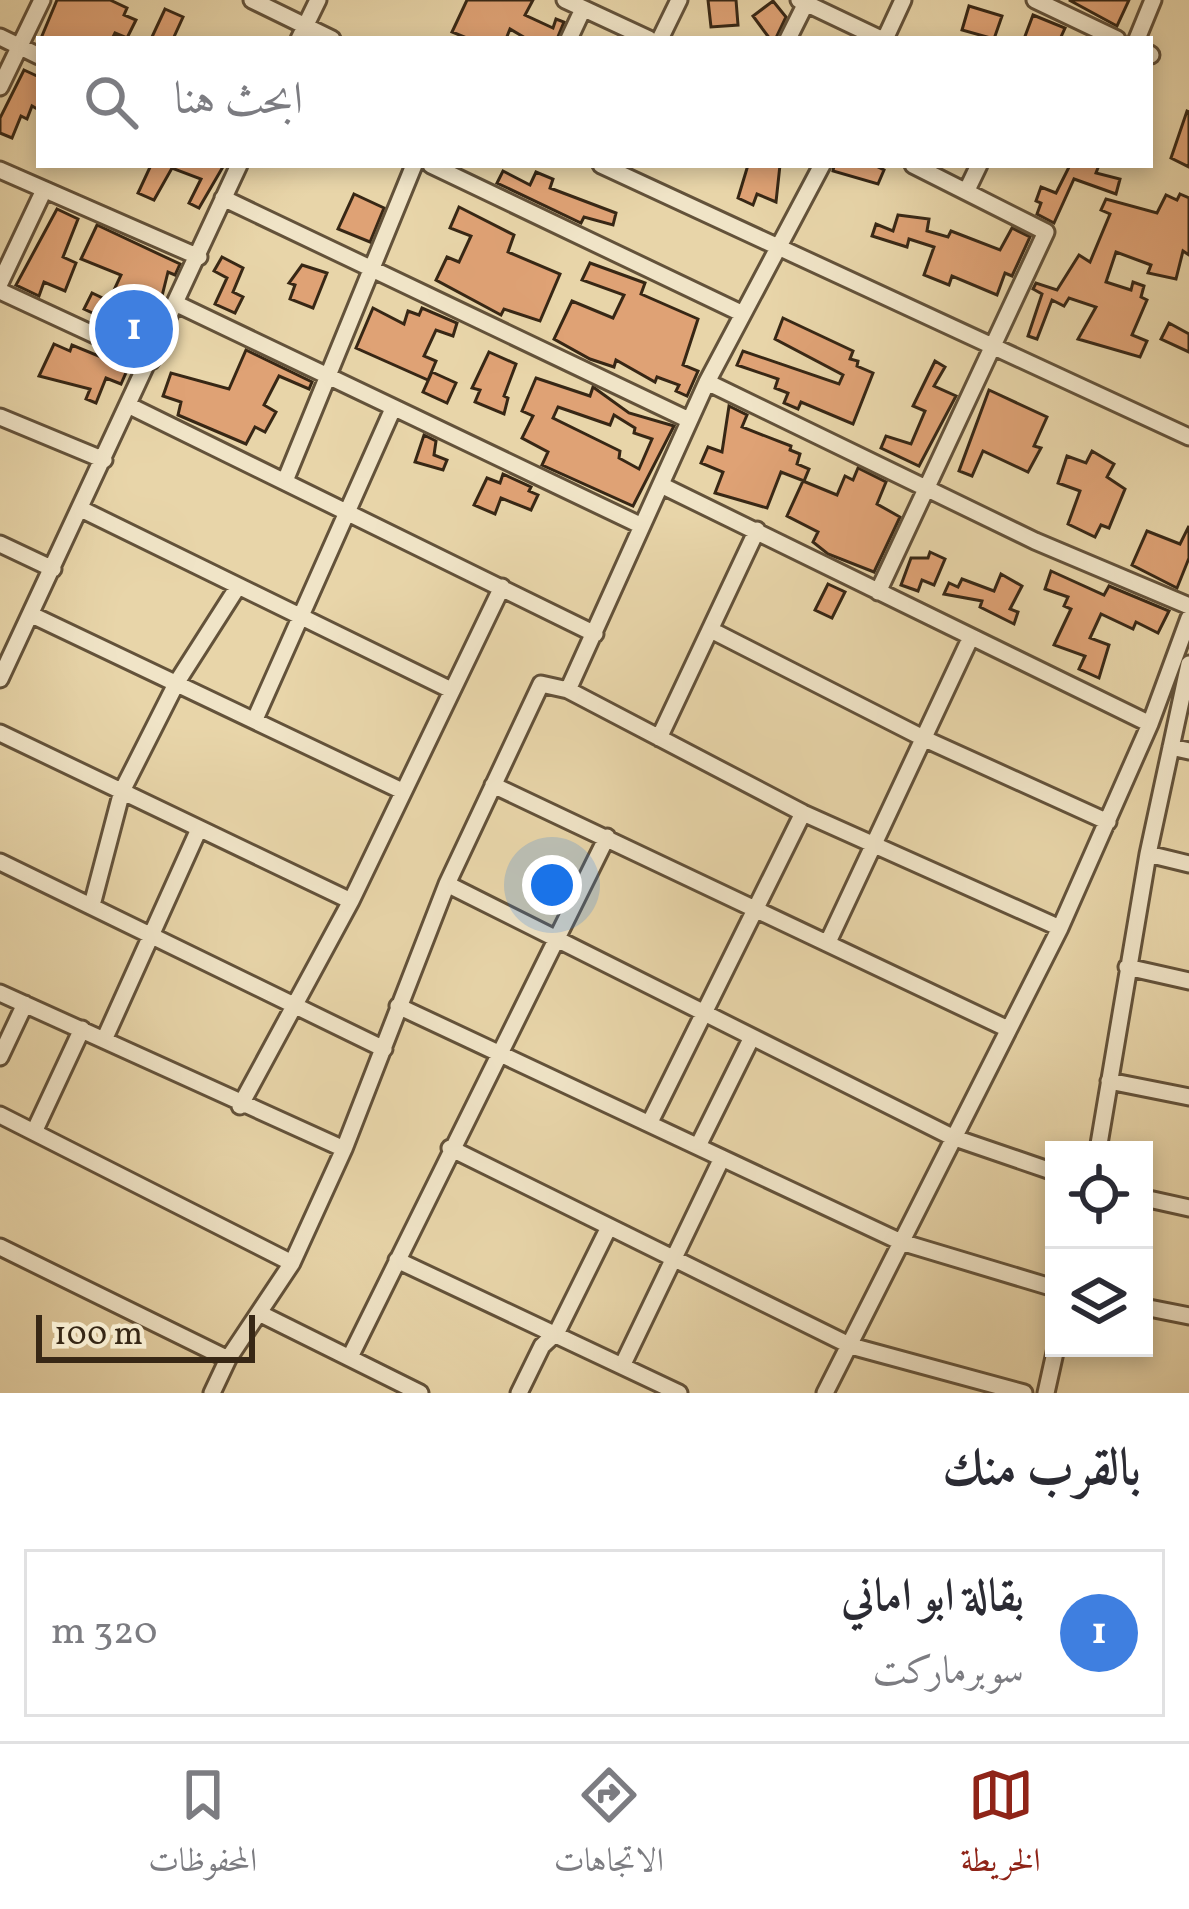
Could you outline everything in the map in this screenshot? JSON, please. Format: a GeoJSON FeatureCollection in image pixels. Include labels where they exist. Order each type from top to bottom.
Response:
{"type":"FeatureCollection","features":[{"type":"Feature","properties":{"kind":"street"},"geometry":{"type":"LineString","coordinates":[[0,87],[42,0]]}},
{"type":"Feature","properties":{"kind":"street"},"geometry":{"type":"LineString","coordinates":[[252,0],[302,33],[317,0]]}},
{"type":"Feature","properties":{"kind":"street"},"geometry":{"type":"LineString","coordinates":[[565,0],[643,36]]}},
{"type":"Feature","properties":{"kind":"street"},"geometry":{"type":"LineString","coordinates":[[661,36],[679,0]]}},
{"type":"Feature","properties":{"kind":"street"},"geometry":{"type":"LineString","coordinates":[[885,36],[903,0]]}},
{"type":"Feature","properties":{"kind":"street"},"geometry":{"type":"LineString","coordinates":[[1035,0],[1111,36]]}},
{"type":"Feature","properties":{"kind":"street"},"geometry":{"type":"LineString","coordinates":[[1138,36],[1153,0]]}},
{"type":"Feature","properties":{"kind":"street"},"geometry":{"type":"LineString","coordinates":[[789,36],[802,2],[876,36]]}},
{"type":"Feature","properties":{"kind":"street"},"geometry":{"type":"LineString","coordinates":[[570,36],[583,8]]}},
{"type":"Feature","properties":{"kind":"street"},"geometry":{"type":"LineString","coordinates":[[0,38],[36,54]]}},
{"type":"Feature","properties":{"kind":"street"},"geometry":{"type":"LineString","coordinates":[[1,676],[238,168]]}},
{"type":"Feature","properties":{"kind":"street"},"geometry":{"type":"LineString","coordinates":[[285,482],[413,168]]}},
{"type":"Feature","properties":{"kind":"street"},"geometry":{"type":"LineString","coordinates":[[437,168],[741,313]]}},
{"type":"Feature","properties":{"kind":"street"},"geometry":{"type":"LineString","coordinates":[[607,168],[991,350],[1189,437]]}},
{"type":"Feature","properties":{"kind":"street"},"geometry":{"type":"LineString","coordinates":[[568,690],[706,382],[819,168]]}},
{"type":"Feature","properties":{"kind":"street"},"geometry":{"type":"LineString","coordinates":[[878,592],[1046,232],[919,168]]}},
{"type":"Feature","properties":{"kind":"street"},"geometry":{"type":"LineString","coordinates":[[967,190],[978,168]]}},
{"type":"Feature","properties":{"kind":"street"},"geometry":{"type":"LineString","coordinates":[[0,170],[199,257]]}},
{"type":"Feature","properties":{"kind":"street"},"geometry":{"type":"LineString","coordinates":[[44,190],[0,287],[151,361]]}},
{"type":"Feature","properties":{"kind":"street"},"geometry":{"type":"LineString","coordinates":[[224,198],[689,420]]}},
{"type":"Feature","properties":{"kind":"street"},"geometry":{"type":"LineString","coordinates":[[177,304],[642,526]]}},
{"type":"Feature","properties":{"kind":"street"},"geometry":{"type":"LineString","coordinates":[[706,382],[925,488],[1189,606]]}},
{"type":"Feature","properties":{"kind":"street"},"geometry":{"type":"LineString","coordinates":[[130,406],[595,634]]}},
{"type":"Feature","properties":{"kind":"street"},"geometry":{"type":"LineString","coordinates":[[256,717],[392,410]]}},
{"type":"Feature","properties":{"kind":"street"},"geometry":{"type":"LineString","coordinates":[[0,416],[104,460]]}},
{"type":"Feature","properties":{"kind":"street"},"geometry":{"type":"LineString","coordinates":[[661,485],[1150,724]]}},
{"type":"Feature","properties":{"kind":"street"},"geometry":{"type":"LineString","coordinates":[[82,509],[451,690]]}},
{"type":"Feature","properties":{"kind":"street"},"geometry":{"type":"LineString","coordinates":[[658,738],[757,530]]}},
{"type":"Feature","properties":{"kind":"street"},"geometry":{"type":"LineString","coordinates":[[0,544],[53,569]]}},
{"type":"Feature","properties":{"kind":"street"},"geometry":{"type":"LineString","coordinates":[[240,1106],[351,901],[400,790],[502,587]]}},
{"type":"Feature","properties":{"kind":"street"},"geometry":{"type":"LineString","coordinates":[[92,905],[122,790],[177,682],[236,588]]}},
{"type":"Feature","properties":{"kind":"street"},"geometry":{"type":"LineString","coordinates":[[32,615],[256,717],[400,790]]}},
{"type":"Feature","properties":{"kind":"street"},"geometry":{"type":"LineString","coordinates":[[825,1393],[1060,928],[1150,724],[1189,618]]}},
{"type":"Feature","properties":{"kind":"street"},"geometry":{"type":"LineString","coordinates":[[711,631],[925,739],[1108,822]]}},
{"type":"Feature","properties":{"kind":"street"},"geometry":{"type":"LineString","coordinates":[[828,942],[877,847],[970,639]]}},
{"type":"Feature","properties":{"kind":"street"},"geometry":{"type":"LineString","coordinates":[[1099,1141],[1148,854],[1189,664]]}},
{"type":"Feature","properties":{"kind":"street"},"geometry":{"type":"LineString","coordinates":[[212,1393],[228,1359],[292,1263],[344,1149],[447,884],[536,690],[548,681],[803,812],[1060,928]]}},
{"type":"Feature","properties":{"kind":"street"},"geometry":{"type":"LineString","coordinates":[[0,733],[351,901]]}},
{"type":"Feature","properties":{"kind":"street"},"geometry":{"type":"LineString","coordinates":[[1171,746],[1189,751]]}},
{"type":"Feature","properties":{"kind":"street"},"geometry":{"type":"LineString","coordinates":[[493,785],[1008,1029]]}},
{"type":"Feature","properties":{"kind":"street"},"geometry":{"type":"LineString","coordinates":[[650,1122],[803,812]]}},
{"type":"Feature","properties":{"kind":"street"},"geometry":{"type":"LineString","coordinates":[[104,1040],[199,829]]}},
{"type":"Feature","properties":{"kind":"street"},"geometry":{"type":"LineString","coordinates":[[350,1357],[607,837]]}},
{"type":"Feature","properties":{"kind":"street"},"geometry":{"type":"LineString","coordinates":[[1148,854],[1189,864]]}},
{"type":"Feature","properties":{"kind":"street"},"geometry":{"type":"LineString","coordinates":[[0,862],[384,1049]]}},
{"type":"Feature","properties":{"kind":"street"},"geometry":{"type":"LineString","coordinates":[[447,884],[701,1016],[952,1137],[1045,1169]]}},
{"type":"Feature","properties":{"kind":"street"},"geometry":{"type":"LineString","coordinates":[[1127,967],[1189,981]]}},
{"type":"Feature","properties":{"kind":"street"},"geometry":{"type":"LineString","coordinates":[[0,993],[240,1106],[344,1149]]}},
{"type":"Feature","properties":{"kind":"street"},"geometry":{"type":"LineString","coordinates":[[0,1057],[26,1004]]}},
{"type":"Feature","properties":{"kind":"street"},"geometry":{"type":"LineString","coordinates":[[398,1006],[902,1242],[1045,1285]]}},
{"type":"Feature","properties":{"kind":"street"},"geometry":{"type":"LineString","coordinates":[[34,1132],[82,1029]]}},
{"type":"Feature","properties":{"kind":"street"},"geometry":{"type":"LineString","coordinates":[[698,1146],[751,1040]]}},
{"type":"Feature","properties":{"kind":"street"},"geometry":{"type":"LineString","coordinates":[[1109,1081],[1189,1096]]}},
{"type":"Feature","properties":{"kind":"street"},"geometry":{"type":"LineString","coordinates":[[0,1115],[292,1263]]}},
{"type":"Feature","properties":{"kind":"street"},"geometry":{"type":"LineString","coordinates":[[450,1148],[850,1346],[1024,1393]]}},
{"type":"Feature","properties":{"kind":"street"},"geometry":{"type":"LineString","coordinates":[[622,1364],[722,1158]]}},
{"type":"Feature","properties":{"kind":"street"},"geometry":{"type":"LineString","coordinates":[[1153,1200],[1189,1208]]}},
{"type":"Feature","properties":{"kind":"street"},"geometry":{"type":"LineString","coordinates":[[519,1393],[609,1227]]}},
{"type":"Feature","properties":{"kind":"street"},"geometry":{"type":"LineString","coordinates":[[0,1247],[228,1359]]}},
{"type":"Feature","properties":{"kind":"street"},"geometry":{"type":"LineString","coordinates":[[398,1260],[679,1393]]}},
{"type":"Feature","properties":{"kind":"street"},"geometry":{"type":"LineString","coordinates":[[1153,1309],[1189,1316]]}},
{"type":"Feature","properties":{"kind":"street"},"geometry":{"type":"LineString","coordinates":[[261,1314],[420,1393]]}},
{"type":"Feature","properties":{"kind":"street"},"geometry":{"type":"LineString","coordinates":[[1046,1393],[1054,1357]]}},
{"type":"Feature","properties":{"kind":"building"},"geometry":{"type":"Polygon","coordinates":[[[57,0],[110,0],[127,8],[124,15],[136,20],[128,36],[42,36],[57,0]]]}},
{"type":"Feature","properties":{"kind":"building"},"geometry":{"type":"Polygon","coordinates":[[[467,0],[533,0],[525,15],[553,28],[556,19],[564,22],[558,36],[522,36],[510,29],[507,36],[452,32],[467,0]]]}},
{"type":"Feature","properties":{"kind":"building"},"geometry":{"type":"Polygon","coordinates":[[[708,0],[736,0],[738,25],[711,27],[708,0]]]}},
{"type":"Feature","properties":{"kind":"building"},"geometry":{"type":"Polygon","coordinates":[[[1069,0],[1129,0],[1117,26],[1069,0]]]}},
{"type":"Feature","properties":{"kind":"building"},"geometry":{"type":"Polygon","coordinates":[[[773,1],[786,17],[777,36],[768,36],[753,16],[773,1]]]}},
{"type":"Feature","properties":{"kind":"building"},"geometry":{"type":"Polygon","coordinates":[[[969,6],[1002,16],[995,36],[962,30],[969,6]]]}},
{"type":"Feature","properties":{"kind":"building"},"geometry":{"type":"Polygon","coordinates":[[[165,9],[183,17],[174,36],[152,36],[165,9]]]}},
{"type":"Feature","properties":{"kind":"building"},"geometry":{"type":"Polygon","coordinates":[[[1033,15],[1065,28],[1061,36],[1025,36],[1033,15]]]}},
{"type":"Feature","properties":{"kind":"building"},"geometry":{"type":"Polygon","coordinates":[[[24,70],[36,76],[36,108],[32,106],[27,119],[21,116],[12,138],[0,133],[0,118],[24,70]]]}},
{"type":"Feature","properties":{"kind":"building"},"geometry":{"type":"Polygon","coordinates":[[[1189,112],[1189,167],[1171,158],[1189,112]]]}},
{"type":"Feature","properties":{"kind":"building"},"geometry":{"type":"Polygon","coordinates":[[[150,168],[172,168],[154,200],[138,193],[150,168]]]}},
{"type":"Feature","properties":{"kind":"building"},"geometry":{"type":"Polygon","coordinates":[[[172,168],[222,168],[199,208],[189,203],[201,179],[172,168]]]}},
{"type":"Feature","properties":{"kind":"building"},"geometry":{"type":"Polygon","coordinates":[[[747,168],[780,168],[776,202],[757,194],[753,205],[738,198],[747,168]]]}},
{"type":"Feature","properties":{"kind":"building"},"geometry":{"type":"Polygon","coordinates":[[[834,168],[884,170],[878,184],[834,168]]]}},
{"type":"Feature","properties":{"kind":"building"},"geometry":{"type":"Polygon","coordinates":[[[1068,168],[1098,168],[1096,173],[1120,179],[1116,194],[1074,179],[1054,223],[1037,214],[1041,203],[1036,201],[1041,187],[1056,193],[1068,168]]]}},
{"type":"Feature","properties":{"kind":"building"},"geometry":{"type":"Polygon","coordinates":[[[503,171],[530,185],[536,172],[553,179],[550,188],[616,213],[613,225],[584,217],[581,223],[497,183],[503,171]]]}},
{"type":"Feature","properties":{"kind":"building"},"geometry":{"type":"Polygon","coordinates":[[[354,194],[384,208],[370,242],[338,229],[354,194]]]}},
{"type":"Feature","properties":{"kind":"building"},"geometry":{"type":"Polygon","coordinates":[[[1180,194],[1189,198],[1189,255],[1183,251],[1176,279],[1148,273],[1151,265],[1116,252],[1106,282],[1131,290],[1133,282],[1144,286],[1141,297],[1147,300],[1132,335],[1147,341],[1140,357],[1078,339],[1096,307],[1069,298],[1064,306],[1052,300],[1037,339],[1028,336],[1042,294],[1033,289],[1036,283],[1057,290],[1079,255],[1090,262],[1110,214],[1101,210],[1106,199],[1157,213],[1166,195],[1177,200],[1180,194]]]}},
{"type":"Feature","properties":{"kind":"building"},"geometry":{"type":"Polygon","coordinates":[[[459,207],[514,235],[508,252],[560,274],[540,321],[504,309],[501,315],[436,280],[447,257],[459,262],[471,236],[450,228],[459,207]]]}},
{"type":"Feature","properties":{"kind":"building"},"geometry":{"type":"Polygon","coordinates":[[[57,209],[78,219],[63,257],[76,263],[65,291],[44,282],[39,296],[16,285],[57,209]]]}},
{"type":"Feature","properties":{"kind":"building"},"geometry":{"type":"Polygon","coordinates":[[[898,215],[929,219],[927,231],[948,237],[951,231],[1000,250],[1012,228],[1030,237],[1012,276],[1005,273],[997,295],[952,276],[949,285],[924,275],[934,247],[909,239],[907,247],[872,236],[876,224],[893,231],[898,215]]]}},
{"type":"Feature","properties":{"kind":"building"},"geometry":{"type":"Polygon","coordinates":[[[97,225],[180,264],[175,275],[168,272],[159,308],[134,297],[123,323],[148,332],[143,344],[98,323],[101,317],[84,309],[92,293],[109,301],[121,275],[81,259],[97,225]]]}},
{"type":"Feature","properties":{"kind":"building"},"geometry":{"type":"Polygon","coordinates":[[[222,257],[243,268],[233,292],[243,297],[235,313],[215,304],[227,278],[214,271],[222,257]]]}},
{"type":"Feature","properties":{"kind":"building"},"geometry":{"type":"Polygon","coordinates":[[[590,263],[645,283],[641,294],[698,319],[683,365],[698,371],[687,396],[676,391],[679,385],[657,377],[655,382],[616,360],[614,367],[590,359],[554,339],[572,301],[613,318],[624,295],[582,280],[590,263]]]}},
{"type":"Feature","properties":{"kind":"building"},"geometry":{"type":"Polygon","coordinates":[[[302,265],[327,273],[313,308],[290,299],[295,285],[289,283],[302,265]]]}},
{"type":"Feature","properties":{"kind":"building"},"geometry":{"type":"Polygon","coordinates":[[[373,308],[404,324],[408,311],[419,315],[422,308],[457,323],[453,336],[436,330],[424,356],[436,361],[428,380],[356,348],[373,308]]]}},
{"type":"Feature","properties":{"kind":"building"},"geometry":{"type":"Polygon","coordinates":[[[783,318],[853,351],[850,359],[873,373],[853,424],[801,402],[798,409],[784,403],[788,393],[775,388],[778,379],[737,365],[743,351],[839,384],[843,375],[775,339],[783,318]]]}},
{"type":"Feature","properties":{"kind":"building"},"geometry":{"type":"Polygon","coordinates":[[[1169,323],[1189,334],[1189,352],[1161,339],[1169,323]]]}},
{"type":"Feature","properties":{"kind":"building"},"geometry":{"type":"Polygon","coordinates":[[[54,344],[70,351],[72,345],[128,368],[121,384],[106,378],[96,403],[86,399],[90,389],[39,376],[54,344]]]}},
{"type":"Feature","properties":{"kind":"building"},"geometry":{"type":"Polygon","coordinates":[[[246,350],[312,382],[309,389],[279,376],[264,405],[276,412],[265,432],[255,427],[246,444],[178,415],[181,402],[163,396],[171,373],[229,389],[246,350]]]}},
{"type":"Feature","properties":{"kind":"building"},"geometry":{"type":"Polygon","coordinates":[[[489,352],[516,364],[504,396],[508,398],[504,414],[475,402],[480,390],[472,388],[489,352]]]}},
{"type":"Feature","properties":{"kind":"building"},"geometry":{"type":"Polygon","coordinates":[[[935,361],[945,367],[934,386],[956,396],[919,466],[881,448],[886,436],[911,444],[925,411],[913,406],[935,361]]]}},
{"type":"Feature","properties":{"kind":"building"},"geometry":{"type":"Polygon","coordinates":[[[432,372],[456,383],[447,403],[423,392],[432,372]]]}},
{"type":"Feature","properties":{"kind":"building"},"geometry":{"type":"Polygon","coordinates":[[[536,378],[590,396],[593,387],[629,413],[674,426],[633,506],[542,465],[548,452],[522,438],[533,416],[522,411],[536,378]],[[558,407],[553,418],[620,451],[619,458],[639,469],[652,439],[634,433],[635,428],[614,415],[610,425],[558,407]]]}},
{"type":"Feature","properties":{"kind":"building"},"geometry":{"type":"Polygon","coordinates":[[[989,390],[1047,417],[1034,446],[1041,448],[1028,472],[983,451],[972,476],[959,471],[989,390]]]}},
{"type":"Feature","properties":{"kind":"building"},"geometry":{"type":"Polygon","coordinates":[[[729,406],[747,415],[742,427],[791,446],[790,450],[800,454],[797,464],[809,469],[804,481],[781,472],[767,508],[715,493],[723,472],[701,463],[708,447],[722,452],[729,406]]]}},
{"type":"Feature","properties":{"kind":"building"},"geometry":{"type":"Polygon","coordinates":[[[424,435],[436,441],[434,455],[447,460],[443,470],[415,462],[424,435]]]}},
{"type":"Feature","properties":{"kind":"building"},"geometry":{"type":"Polygon","coordinates":[[[1092,451],[1114,464],[1107,477],[1125,489],[1109,528],[1101,525],[1095,537],[1068,524],[1080,491],[1058,483],[1067,456],[1086,463],[1092,451]]]}},
{"type":"Feature","properties":{"kind":"building"},"geometry":{"type":"Polygon","coordinates":[[[858,468],[886,482],[877,504],[900,517],[874,572],[828,554],[813,542],[818,532],[787,516],[803,481],[837,495],[845,476],[853,480],[858,468]]]}},
{"type":"Feature","properties":{"kind":"building"},"geometry":{"type":"Polygon","coordinates":[[[503,474],[538,495],[531,510],[501,498],[495,514],[474,505],[487,478],[500,483],[503,474]]]}},
{"type":"Feature","properties":{"kind":"building"},"geometry":{"type":"Polygon","coordinates":[[[1189,526],[1189,558],[1177,588],[1132,565],[1147,531],[1180,544],[1189,526]]]}},
{"type":"Feature","properties":{"kind":"building"},"geometry":{"type":"Polygon","coordinates":[[[930,552],[945,559],[934,585],[922,580],[918,591],[901,585],[911,558],[928,558],[930,552]]]}},
{"type":"Feature","properties":{"kind":"building"},"geometry":{"type":"Polygon","coordinates":[[[1051,571],[1104,595],[1109,586],[1169,611],[1158,633],[1136,622],[1133,629],[1101,614],[1090,638],[1109,645],[1099,678],[1079,669],[1085,656],[1054,645],[1071,609],[1064,606],[1068,597],[1045,589],[1051,571]]]}},
{"type":"Feature","properties":{"kind":"building"},"geometry":{"type":"Polygon","coordinates":[[[1001,574],[1022,586],[1010,609],[1018,612],[1014,624],[980,607],[982,601],[944,594],[949,583],[958,587],[962,579],[994,591],[1001,574]]]}},
{"type":"Feature","properties":{"kind":"building"},"geometry":{"type":"Polygon","coordinates":[[[828,584],[845,592],[832,618],[815,610],[828,584]]]}},
{"type":"Feature","properties":{"kind":"place","name":"بقالة ابو اماني"},"geometry":{"type":"Point","coordinates":[134,329]}}]}
